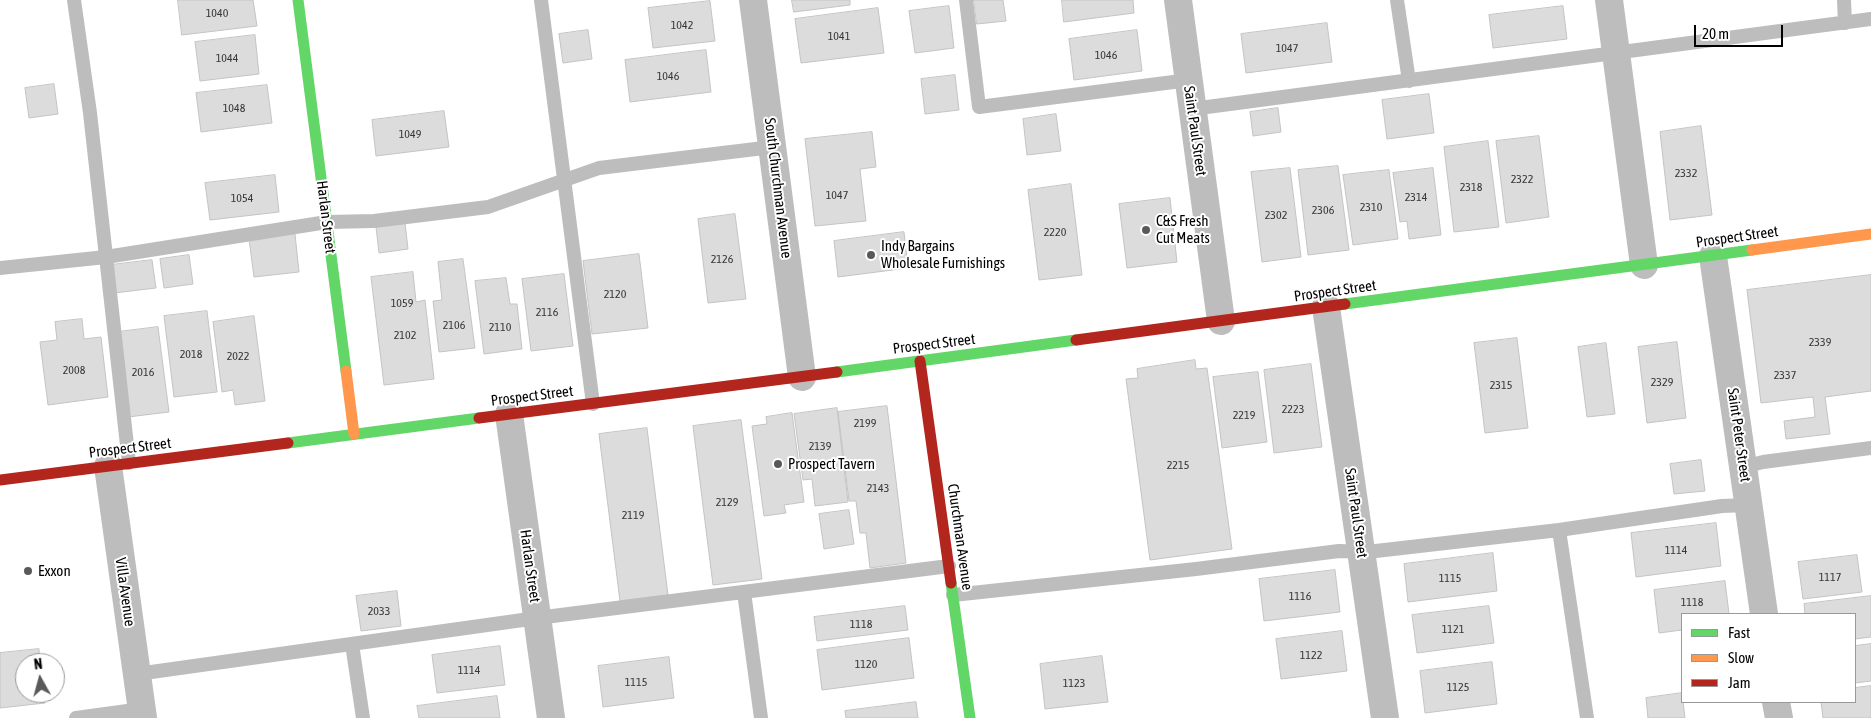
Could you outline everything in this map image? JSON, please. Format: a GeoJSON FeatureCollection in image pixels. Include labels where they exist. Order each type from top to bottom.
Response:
{"type":"FeatureCollection","features":[{"type":"Feature","properties":{"kind":"main road","name":"Harlan Street"},"geometry":{"type":"LineString","coordinates":[[298,0],[354,434]]}},
{"type":"Feature","properties":{"kind":"main road","name":"Prospect Street"},"geometry":{"type":"LineString","coordinates":[[0,480],[593,404],[1871,234]]}},
{"type":"Feature","properties":{"kind":"main road","name":"Churchman Avenue"},"geometry":{"type":"LineString","coordinates":[[920,361],[970,718]]}},
{"type":"Feature","properties":{"kind":"street","name":"South Churchman Avenue"},"geometry":{"type":"LineString","coordinates":[[753,0],[802,376]]}},
{"type":"Feature","properties":{"kind":"street","name":"Saint Paul Street"},"geometry":{"type":"LineString","coordinates":[[1178,0],[1220,321]]}},
{"type":"Feature","properties":{"kind":"street"},"geometry":{"type":"LineString","coordinates":[[1609,0],[1644,265]]}},
{"type":"Feature","properties":{"kind":"street","name":"Saint Peter Street"},"geometry":{"type":"LineString","coordinates":[[1713,256],[1764,613]]}},
{"type":"Feature","properties":{"kind":"street","name":"Saint Paul Street"},"geometry":{"type":"LineString","coordinates":[[1326,307],[1385,718]]}},
{"type":"Feature","properties":{"kind":"street","name":"Harlan Street"},"geometry":{"type":"LineString","coordinates":[[509,414],[551,718]]}},
{"type":"Feature","properties":{"kind":"street","name":"Villa Avenue"},"geometry":{"type":"LineString","coordinates":[[118,464],[136,674],[142,713]]}},
{"type":"Feature","properties":{"kind":"street"},"geometry":{"type":"LineString","coordinates":[[1776,703],[1779,718]]}},
{"type":"Feature","properties":{"kind":"lane"},"geometry":{"type":"LineString","coordinates":[[74,0],[106,257],[118,464]]}},
{"type":"Feature","properties":{"kind":"lane"},"geometry":{"type":"LineString","coordinates":[[541,0],[593,404]]}},
{"type":"Feature","properties":{"kind":"lane"},"geometry":{"type":"LineString","coordinates":[[966,0],[979,106],[1189,80]]}},
{"type":"Feature","properties":{"kind":"lane"},"geometry":{"type":"LineString","coordinates":[[1397,0],[1408,81]]}},
{"type":"Feature","properties":{"kind":"lane"},"geometry":{"type":"LineString","coordinates":[[1844,0],[1845,23]]}},
{"type":"Feature","properties":{"kind":"lane"},"geometry":{"type":"LineString","coordinates":[[1192,109],[1871,19]]}},
{"type":"Feature","properties":{"kind":"lane"},"geometry":{"type":"LineString","coordinates":[[0,268],[106,257],[327,222],[374,221],[488,206],[599,168],[772,147]]}},
{"type":"Feature","properties":{"kind":"lane"},"geometry":{"type":"LineString","coordinates":[[1743,467],[1763,462],[1871,448]]}},
{"type":"Feature","properties":{"kind":"lane"},"geometry":{"type":"LineString","coordinates":[[953,595],[1196,569],[1339,551],[1362,552],[1559,530],[1722,506],[1749,505]]}},
{"type":"Feature","properties":{"kind":"lane"},"geometry":{"type":"LineString","coordinates":[[1559,530],[1587,718]]}},
{"type":"Feature","properties":{"kind":"lane"},"geometry":{"type":"LineString","coordinates":[[136,674],[537,618],[949,566]]}},
{"type":"Feature","properties":{"kind":"lane"},"geometry":{"type":"LineString","coordinates":[[744,592],[762,718]]}},
{"type":"Feature","properties":{"kind":"lane"},"geometry":{"type":"LineString","coordinates":[[352,644],[363,718]]}},
{"type":"Feature","properties":{"kind":"lane"},"geometry":{"type":"LineString","coordinates":[[76,718],[142,713]]}},
{"type":"Feature","properties":{"kind":"building"},"geometry":{"type":"Polygon","coordinates":[[[178,0],[253,0],[257,26],[182,35],[178,0]]]}},
{"type":"Feature","properties":{"kind":"building"},"geometry":{"type":"Polygon","coordinates":[[[792,0],[850,0],[850,5],[794,12],[792,0]]]}},
{"type":"Feature","properties":{"kind":"building"},"geometry":{"type":"Polygon","coordinates":[[[974,0],[1003,0],[1006,21],[977,24],[974,0]]]}},
{"type":"Feature","properties":{"kind":"building"},"geometry":{"type":"Polygon","coordinates":[[[1062,0],[1133,0],[1134,13],[1064,22],[1062,0]]]}},
{"type":"Feature","properties":{"kind":"building"},"geometry":{"type":"Polygon","coordinates":[[[710,1],[715,41],[653,48],[648,8],[710,1]]]}},
{"type":"Feature","properties":{"kind":"building"},"geometry":{"type":"Polygon","coordinates":[[[949,6],[954,48],[915,53],[909,11],[949,6]]]}},
{"type":"Feature","properties":{"kind":"building"},"geometry":{"type":"Polygon","coordinates":[[[1563,6],[1567,39],[1493,48],[1489,15],[1563,6]]]}},
{"type":"Feature","properties":{"kind":"building"},"geometry":{"type":"Polygon","coordinates":[[[878,8],[884,53],[801,63],[795,19],[878,8]]]}},
{"type":"Feature","properties":{"kind":"building"},"geometry":{"type":"Polygon","coordinates":[[[1327,23],[1332,62],[1246,73],[1241,34],[1327,23]]]}},
{"type":"Feature","properties":{"kind":"building"},"geometry":{"type":"Polygon","coordinates":[[[588,30],[592,59],[563,63],[559,34],[588,30]]]}},
{"type":"Feature","properties":{"kind":"building"},"geometry":{"type":"Polygon","coordinates":[[[1137,30],[1142,71],[1074,80],[1069,39],[1137,30]]]}},
{"type":"Feature","properties":{"kind":"building"},"geometry":{"type":"Polygon","coordinates":[[[255,35],[259,74],[200,81],[195,42],[255,35]]]}},
{"type":"Feature","properties":{"kind":"building"},"geometry":{"type":"Polygon","coordinates":[[[706,50],[711,92],[630,102],[625,60],[706,50]]]}},
{"type":"Feature","properties":{"kind":"building"},"geometry":{"type":"Polygon","coordinates":[[[955,75],[959,110],[925,114],[921,79],[955,75]]]}},
{"type":"Feature","properties":{"kind":"building"},"geometry":{"type":"Polygon","coordinates":[[[54,84],[58,114],[29,118],[25,88],[54,84]]]}},
{"type":"Feature","properties":{"kind":"building"},"geometry":{"type":"Polygon","coordinates":[[[267,85],[272,123],[201,132],[196,93],[267,85]]]}},
{"type":"Feature","properties":{"kind":"building"},"geometry":{"type":"Polygon","coordinates":[[[1429,94],[1434,133],[1387,139],[1382,100],[1429,94]]]}},
{"type":"Feature","properties":{"kind":"building"},"geometry":{"type":"Polygon","coordinates":[[[1278,108],[1281,132],[1253,136],[1250,112],[1278,108]]]}},
{"type":"Feature","properties":{"kind":"building"},"geometry":{"type":"Polygon","coordinates":[[[444,111],[449,147],[376,156],[372,120],[444,111]]]}},
{"type":"Feature","properties":{"kind":"building"},"geometry":{"type":"Polygon","coordinates":[[[1056,114],[1061,151],[1027,155],[1023,119],[1056,114]]]}},
{"type":"Feature","properties":{"kind":"building"},"geometry":{"type":"Polygon","coordinates":[[[1701,126],[1712,215],[1670,220],[1660,132],[1701,126]]]}},
{"type":"Feature","properties":{"kind":"building"},"geometry":{"type":"Polygon","coordinates":[[[872,132],[876,167],[860,169],[866,221],[815,226],[805,139],[872,132]]]}},
{"type":"Feature","properties":{"kind":"building"},"geometry":{"type":"Polygon","coordinates":[[[1539,136],[1549,217],[1506,223],[1496,141],[1539,136]]]}},
{"type":"Feature","properties":{"kind":"building"},"geometry":{"type":"Polygon","coordinates":[[[1488,141],[1499,227],[1454,232],[1444,147],[1488,141]]]}},
{"type":"Feature","properties":{"kind":"building"},"geometry":{"type":"Polygon","coordinates":[[[1338,166],[1349,250],[1308,255],[1298,170],[1338,166]]]}},
{"type":"Feature","properties":{"kind":"building"},"geometry":{"type":"Polygon","coordinates":[[[1290,168],[1301,257],[1262,262],[1251,172],[1290,168]]]}},
{"type":"Feature","properties":{"kind":"building"},"geometry":{"type":"Polygon","coordinates":[[[1433,168],[1441,235],[1409,239],[1407,221],[1400,222],[1393,173],[1433,168]]]}},
{"type":"Feature","properties":{"kind":"building"},"geometry":{"type":"Polygon","coordinates":[[[1389,170],[1398,239],[1353,245],[1343,175],[1389,170]]]}},
{"type":"Feature","properties":{"kind":"building"},"geometry":{"type":"Polygon","coordinates":[[[275,175],[279,212],[210,220],[205,183],[275,175]]]}},
{"type":"Feature","properties":{"kind":"building"},"geometry":{"type":"Polygon","coordinates":[[[1071,184],[1082,275],[1039,280],[1028,190],[1071,184]]]}},
{"type":"Feature","properties":{"kind":"building"},"geometry":{"type":"Polygon","coordinates":[[[1170,198],[1177,262],[1127,268],[1119,204],[1170,198]]]}},
{"type":"Feature","properties":{"kind":"building"},"geometry":{"type":"Polygon","coordinates":[[[735,214],[746,299],[708,303],[698,219],[735,214]]]}},
{"type":"Feature","properties":{"kind":"building"},"geometry":{"type":"Polygon","coordinates":[[[405,223],[408,249],[379,253],[376,227],[405,223]]]}},
{"type":"Feature","properties":{"kind":"building","name":"Indy Bargains Wholesale Furnishings"},"geometry":{"type":"Polygon","coordinates":[[[904,232],[908,268],[838,277],[834,241],[904,232]]]}},
{"type":"Feature","properties":{"kind":"building"},"geometry":{"type":"Polygon","coordinates":[[[295,234],[299,272],[254,277],[249,239],[295,234]]]}},
{"type":"Feature","properties":{"kind":"building"},"geometry":{"type":"Polygon","coordinates":[[[639,254],[648,328],[592,334],[583,261],[639,254]]]}},
{"type":"Feature","properties":{"kind":"building"},"geometry":{"type":"Polygon","coordinates":[[[189,255],[193,284],[164,288],[160,259],[189,255]]]}},
{"type":"Feature","properties":{"kind":"building"},"geometry":{"type":"Polygon","coordinates":[[[463,259],[475,348],[439,352],[433,301],[442,300],[438,262],[463,259]]]}},
{"type":"Feature","properties":{"kind":"building"},"geometry":{"type":"Polygon","coordinates":[[[152,260],[156,288],[114,293],[111,265],[152,260]]]}},
{"type":"Feature","properties":{"kind":"building"},"geometry":{"type":"Polygon","coordinates":[[[413,272],[416,302],[425,300],[434,379],[384,385],[371,277],[413,272]]]}},
{"type":"Feature","properties":{"kind":"building"},"geometry":{"type":"Polygon","coordinates":[[[564,274],[573,346],[531,351],[522,279],[564,274]]]}},
{"type":"Feature","properties":{"kind":"building"},"geometry":{"type":"Polygon","coordinates":[[[1871,275],[1871,391],[1825,397],[1830,434],[1786,439],[1784,421],[1815,417],[1813,397],[1761,403],[1747,290],[1871,275]]]}},
{"type":"Feature","properties":{"kind":"building"},"geometry":{"type":"Polygon","coordinates":[[[506,278],[510,304],[517,304],[522,349],[484,354],[475,281],[506,278]]]}},
{"type":"Feature","properties":{"kind":"building"},"geometry":{"type":"Polygon","coordinates":[[[207,311],[217,392],[174,397],[164,316],[207,311]]]}},
{"type":"Feature","properties":{"kind":"building"},"geometry":{"type":"Polygon","coordinates":[[[254,316],[265,401],[235,405],[233,390],[222,392],[213,322],[254,316]]]}},
{"type":"Feature","properties":{"kind":"building"},"geometry":{"type":"Polygon","coordinates":[[[82,319],[84,339],[101,337],[108,397],[48,405],[40,342],[57,340],[55,322],[82,319]]]}},
{"type":"Feature","properties":{"kind":"building"},"geometry":{"type":"Polygon","coordinates":[[[158,327],[169,412],[128,417],[118,332],[158,327]]]}},
{"type":"Feature","properties":{"kind":"building"},"geometry":{"type":"Polygon","coordinates":[[[1517,338],[1528,428],[1485,433],[1474,343],[1517,338]]]}},
{"type":"Feature","properties":{"kind":"building"},"geometry":{"type":"Polygon","coordinates":[[[1677,342],[1686,418],[1647,423],[1638,347],[1677,342]]]}},
{"type":"Feature","properties":{"kind":"building"},"geometry":{"type":"Polygon","coordinates":[[[1606,343],[1615,414],[1587,417],[1578,347],[1606,343]]]}},
{"type":"Feature","properties":{"kind":"building"},"geometry":{"type":"Polygon","coordinates":[[[1195,360],[1196,369],[1207,368],[1232,549],[1150,560],[1126,379],[1138,378],[1137,369],[1195,360]]]}},
{"type":"Feature","properties":{"kind":"building"},"geometry":{"type":"Polygon","coordinates":[[[1311,364],[1322,447],[1274,453],[1264,370],[1311,364]]]}},
{"type":"Feature","properties":{"kind":"building"},"geometry":{"type":"Polygon","coordinates":[[[1258,372],[1267,442],[1222,448],[1213,377],[1258,372]]]}},
{"type":"Feature","properties":{"kind":"building"},"geometry":{"type":"Polygon","coordinates":[[[887,406],[906,563],[870,568],[866,533],[860,533],[856,501],[849,501],[838,412],[887,406]]]}},
{"type":"Feature","properties":{"kind":"building"},"geometry":{"type":"Polygon","coordinates":[[[837,408],[848,502],[815,506],[812,479],[803,480],[794,414],[837,408]]]}},
{"type":"Feature","properties":{"kind":"building","name":"Prospect Tavern"},"geometry":{"type":"Polygon","coordinates":[[[792,413],[804,502],[784,505],[786,513],[764,516],[752,426],[767,424],[766,417],[792,413]]]}},
{"type":"Feature","properties":{"kind":"building"},"geometry":{"type":"Polygon","coordinates":[[[741,420],[762,579],[713,585],[693,426],[741,420]]]}},
{"type":"Feature","properties":{"kind":"building"},"geometry":{"type":"Polygon","coordinates":[[[647,428],[668,595],[620,601],[599,434],[647,428]]]}},
{"type":"Feature","properties":{"kind":"building"},"geometry":{"type":"Polygon","coordinates":[[[1701,460],[1705,491],[1674,494],[1670,464],[1701,460]]]}},
{"type":"Feature","properties":{"kind":"building"},"geometry":{"type":"Polygon","coordinates":[[[849,510],[854,544],[824,549],[819,514],[849,510]]]}},
{"type":"Feature","properties":{"kind":"building"},"geometry":{"type":"Polygon","coordinates":[[[1716,523],[1721,566],[1636,577],[1631,533],[1716,523]]]}},
{"type":"Feature","properties":{"kind":"building"},"geometry":{"type":"Polygon","coordinates":[[[1493,553],[1497,591],[1408,602],[1404,564],[1493,553]]]}},
{"type":"Feature","properties":{"kind":"building"},"geometry":{"type":"Polygon","coordinates":[[[1857,555],[1862,592],[1803,599],[1798,562],[1857,555]]]}},
{"type":"Feature","properties":{"kind":"building"},"geometry":{"type":"Polygon","coordinates":[[[1335,570],[1340,612],[1264,621],[1259,579],[1335,570]]]}},
{"type":"Feature","properties":{"kind":"building"},"geometry":{"type":"Polygon","coordinates":[[[1725,581],[1729,613],[1681,613],[1681,630],[1659,633],[1654,590],[1725,581]]]}},
{"type":"Feature","properties":{"kind":"building"},"geometry":{"type":"Polygon","coordinates":[[[397,591],[401,626],[361,631],[356,596],[397,591]]]}},
{"type":"Feature","properties":{"kind":"building"},"geometry":{"type":"Polygon","coordinates":[[[1871,596],[1871,637],[1856,639],[1856,613],[1805,613],[1804,604],[1871,596]]]}},
{"type":"Feature","properties":{"kind":"building"},"geometry":{"type":"Polygon","coordinates":[[[905,606],[908,630],[817,641],[814,617],[905,606]]]}},
{"type":"Feature","properties":{"kind":"building"},"geometry":{"type":"Polygon","coordinates":[[[1489,606],[1494,643],[1417,653],[1412,615],[1489,606]]]}},
{"type":"Feature","properties":{"kind":"building"},"geometry":{"type":"Polygon","coordinates":[[[1342,631],[1347,671],[1281,679],[1276,639],[1342,631]]]}},
{"type":"Feature","properties":{"kind":"building"},"geometry":{"type":"Polygon","coordinates":[[[909,638],[914,678],[822,690],[817,650],[909,638]]]}},
{"type":"Feature","properties":{"kind":"building"},"geometry":{"type":"Polygon","coordinates":[[[1871,644],[1871,681],[1856,683],[1856,646],[1871,644]]]}},
{"type":"Feature","properties":{"kind":"building"},"geometry":{"type":"Polygon","coordinates":[[[500,646],[505,685],[437,693],[432,655],[500,646]]]}},
{"type":"Feature","properties":{"kind":"building"},"geometry":{"type":"Polygon","coordinates":[[[39,649],[39,653],[15,653],[15,703],[45,703],[0,708],[0,653],[39,649]]]}},
{"type":"Feature","properties":{"kind":"building"},"geometry":{"type":"Polygon","coordinates":[[[1102,656],[1108,702],[1045,709],[1040,664],[1102,656]]]}},
{"type":"Feature","properties":{"kind":"building"},"geometry":{"type":"Polygon","coordinates":[[[669,657],[674,698],[603,707],[598,666],[669,657]]]}},
{"type":"Feature","properties":{"kind":"building"},"geometry":{"type":"Polygon","coordinates":[[[1492,662],[1497,704],[1425,713],[1420,671],[1492,662]]]}},
{"type":"Feature","properties":{"kind":"building"},"geometry":{"type":"Polygon","coordinates":[[[1871,686],[1871,718],[1823,718],[1821,703],[1856,703],[1856,688],[1871,686]]]}},
{"type":"Feature","properties":{"kind":"building"},"geometry":{"type":"Polygon","coordinates":[[[1681,693],[1681,703],[1683,703],[1685,718],[1648,718],[1646,698],[1681,693]]]}},
{"type":"Feature","properties":{"kind":"building"},"geometry":{"type":"Polygon","coordinates":[[[497,696],[500,718],[419,718],[417,706],[497,696]]]}},
{"type":"Feature","properties":{"kind":"building"},"geometry":{"type":"Polygon","coordinates":[[[916,702],[918,718],[846,718],[845,711],[916,702]]]}},
{"type":"Feature","properties":{"kind":"traffic: fast"},"geometry":{"type":"LineString","coordinates":[[298,0],[346,371]]}},
{"type":"Feature","properties":{"kind":"traffic: fast"},"geometry":{"type":"LineString","coordinates":[[1345,304],[1752,250]]}},
{"type":"Feature","properties":{"kind":"traffic: fast"},"geometry":{"type":"LineString","coordinates":[[837,372],[1076,340]]}},
{"type":"Feature","properties":{"kind":"traffic: fast"},"geometry":{"type":"LineString","coordinates":[[288,443],[479,418]]}},
{"type":"Feature","properties":{"kind":"traffic: fast"},"geometry":{"type":"LineString","coordinates":[[951,583],[970,718]]}},
{"type":"Feature","properties":{"kind":"traffic: slow"},"geometry":{"type":"LineString","coordinates":[[1752,250],[1871,234]]}},
{"type":"Feature","properties":{"kind":"traffic: slow"},"geometry":{"type":"LineString","coordinates":[[346,371],[354,434]]}},
{"type":"Feature","properties":{"kind":"traffic: jam"},"geometry":{"type":"LineString","coordinates":[[1076,340],[1345,304]]}},
{"type":"Feature","properties":{"kind":"traffic: jam"},"geometry":{"type":"LineString","coordinates":[[920,361],[951,583]]}},
{"type":"Feature","properties":{"kind":"traffic: jam"},"geometry":{"type":"LineString","coordinates":[[479,418],[837,372]]}},
{"type":"Feature","properties":{"kind":"traffic: jam"},"geometry":{"type":"LineString","coordinates":[[0,480],[288,443]]}},
{"type":"Feature","properties":{"kind":"place","name":"C&S Fresh Cut Meats"},"geometry":{"type":"Point","coordinates":[1146,230]}},
{"type":"Feature","properties":{"kind":"place","name":"Indy Bargains Wholesale Furnishings"},"geometry":{"type":"Point","coordinates":[871,255]}},
{"type":"Feature","properties":{"kind":"place","name":"Prospect Tavern"},"geometry":{"type":"Point","coordinates":[778,464]}},
{"type":"Feature","properties":{"kind":"place","name":"Exxon"},"geometry":{"type":"Point","coordinates":[28,571]}}]}
